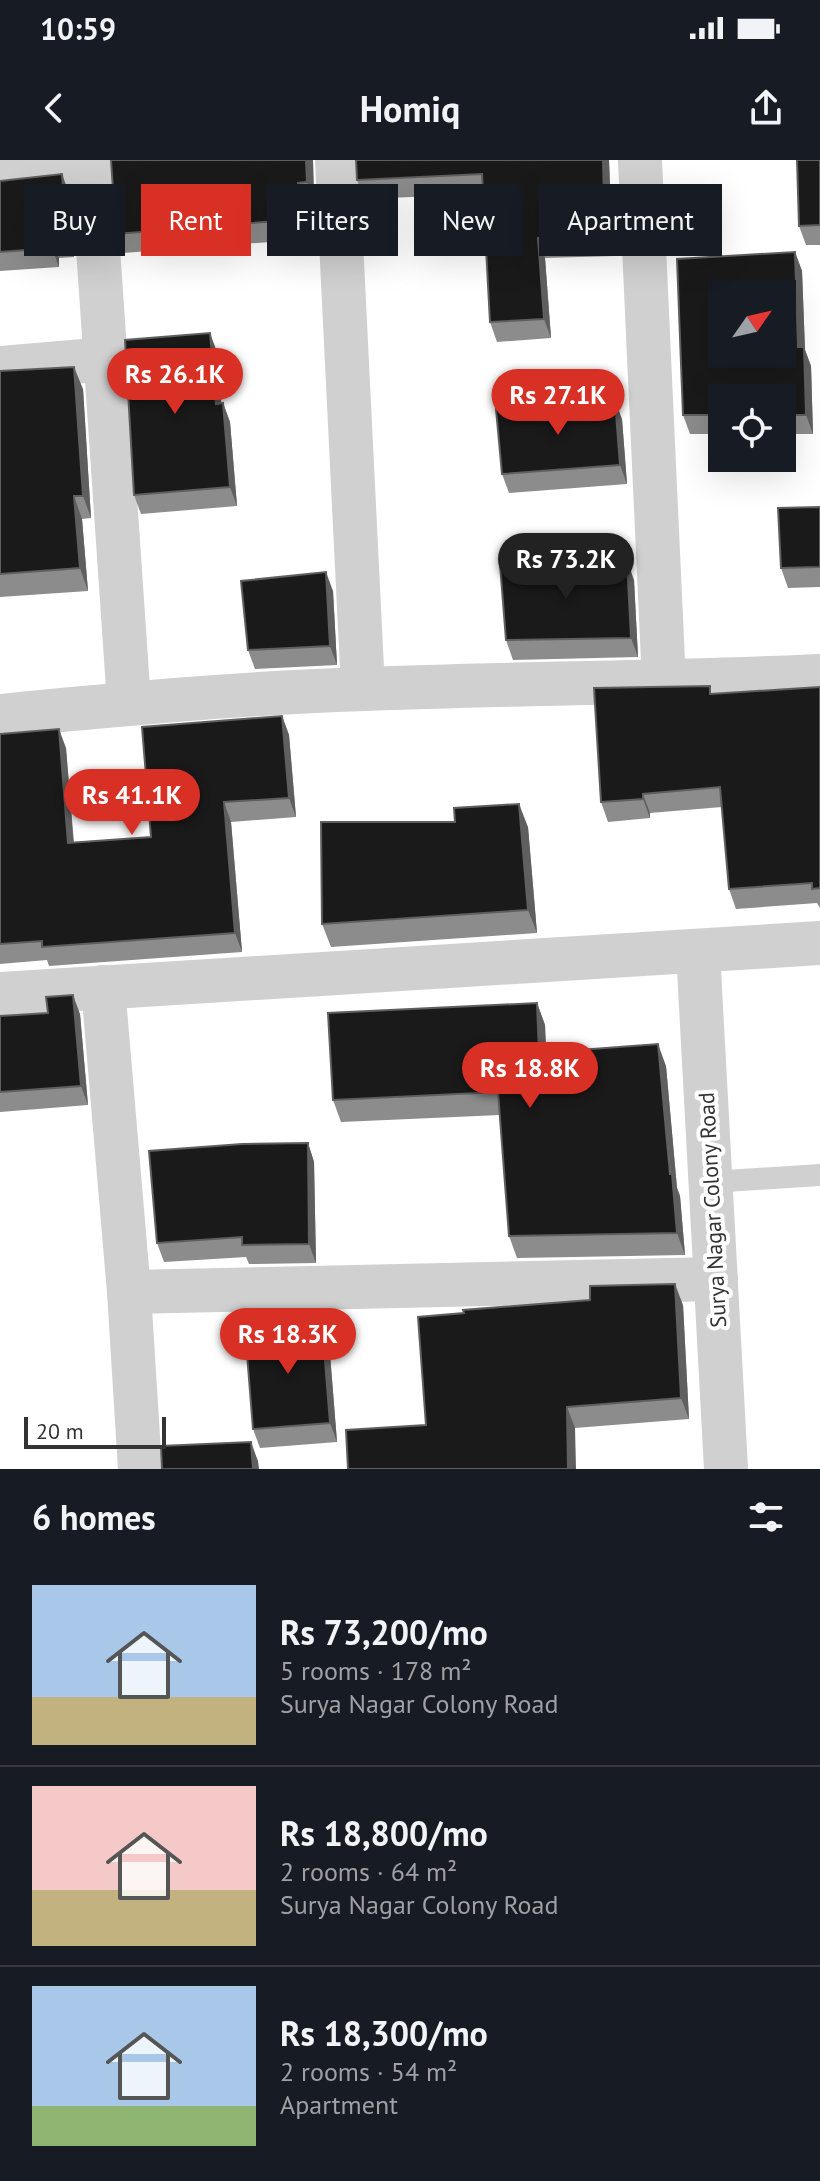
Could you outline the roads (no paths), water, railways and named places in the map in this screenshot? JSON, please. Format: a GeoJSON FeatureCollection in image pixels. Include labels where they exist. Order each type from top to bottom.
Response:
{"type":"FeatureCollection","features":[{"type":"Feature","properties":{"kind":"street"},"geometry":{"type":"LineString","coordinates":[[337,160],[363,689]]}},
{"type":"Feature","properties":{"kind":"street"},"geometry":{"type":"LineString","coordinates":[[640,160],[664,683]]}},
{"type":"Feature","properties":{"kind":"street"},"geometry":{"type":"LineString","coordinates":[[0,176],[92,162],[129,703]]}},
{"type":"Feature","properties":{"kind":"street"},"geometry":{"type":"LineString","coordinates":[[0,368],[107,359]]}},
{"type":"Feature","properties":{"kind":"street"},"geometry":{"type":"LineString","coordinates":[[0,716],[129,703],[363,689],[664,683],[820,676]]}},
{"type":"Feature","properties":{"kind":"street"},"geometry":{"type":"LineString","coordinates":[[0,994],[820,943]]}},
{"type":"Feature","properties":{"kind":"street","name":"Surya Nagar Colony Road"},"geometry":{"type":"LineString","coordinates":[[698,951],[726,1469]]}},
{"type":"Feature","properties":{"kind":"street"},"geometry":{"type":"LineString","coordinates":[[103,987],[129,1292],[140,1469]]}},
{"type":"Feature","properties":{"kind":"street"},"geometry":{"type":"LineString","coordinates":[[129,1292],[716,1279]]}},
{"type":"Feature","properties":{"kind":"lane"},"geometry":{"type":"LineString","coordinates":[[711,1182],[820,1175]]}}]}
